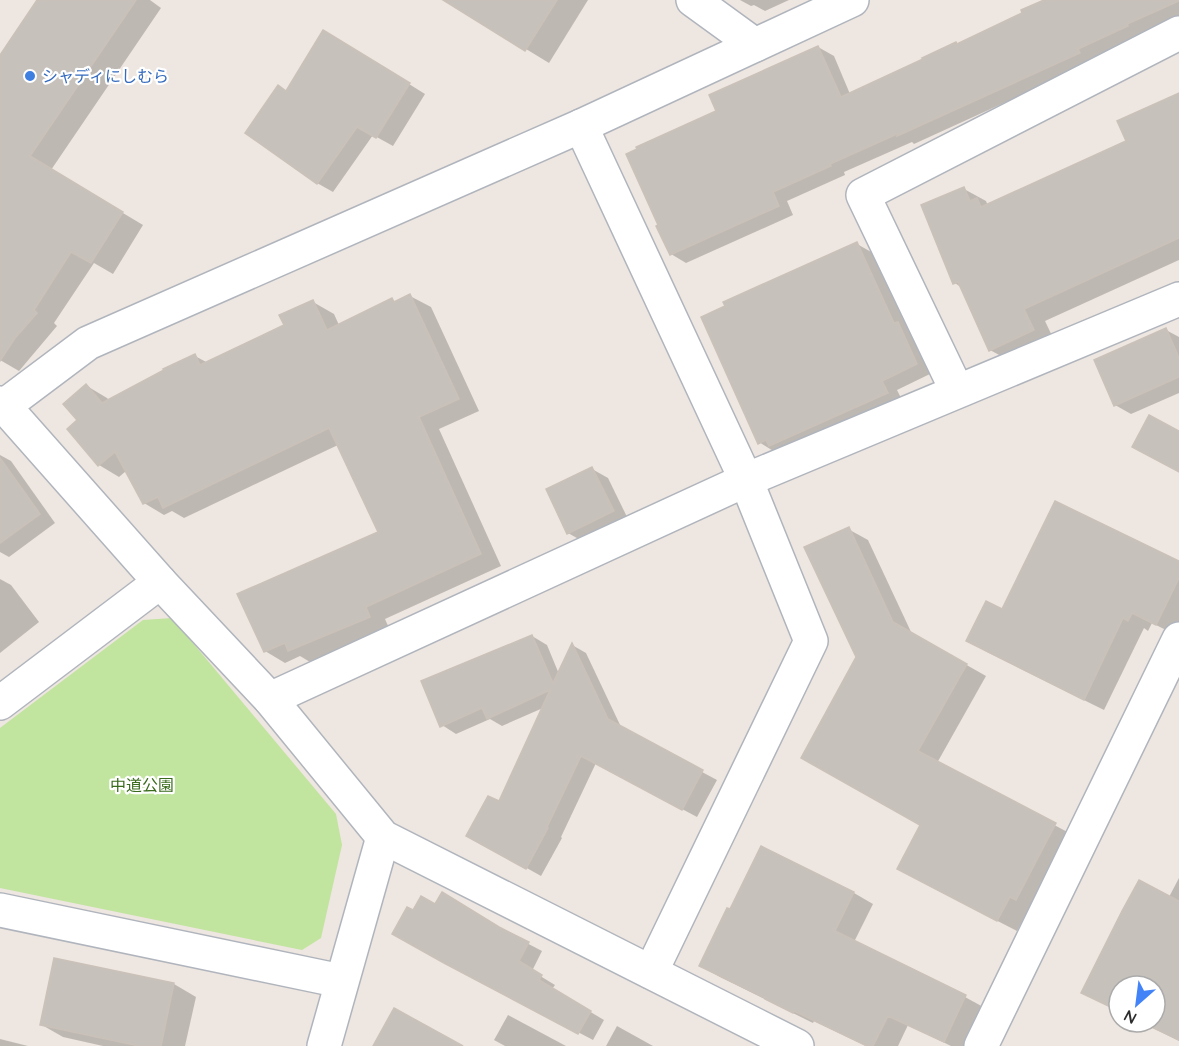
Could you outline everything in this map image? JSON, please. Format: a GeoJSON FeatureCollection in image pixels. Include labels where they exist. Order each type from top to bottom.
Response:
{"type":"FeatureCollection","features":[{"type":"Feature","properties":{"kind":"street"},"geometry":{"type":"LineString","coordinates":[[693,0],[755,45]]}},
{"type":"Feature","properties":{"kind":"street"},"geometry":{"type":"LineString","coordinates":[[797,1046],[383,837],[270,699],[160,582],[2,406],[88,343],[581,126],[852,0]]}},
{"type":"Feature","properties":{"kind":"street"},"geometry":{"type":"LineString","coordinates":[[957,391],[864,195],[1179,33]]}},
{"type":"Feature","properties":{"kind":"street"},"geometry":{"type":"LineString","coordinates":[[581,126],[746,480],[811,641],[651,972]]}},
{"type":"Feature","properties":{"kind":"street"},"geometry":{"type":"LineString","coordinates":[[270,699],[746,480],[1179,299]]}},
{"type":"Feature","properties":{"kind":"street"},"geometry":{"type":"LineString","coordinates":[[0,703],[160,582]]}},
{"type":"Feature","properties":{"kind":"street"},"geometry":{"type":"LineString","coordinates":[[981,1046],[1179,639]]}},
{"type":"Feature","properties":{"kind":"street"},"geometry":{"type":"LineString","coordinates":[[324,1046],[383,837]]}},
{"type":"Feature","properties":{"kind":"street"},"geometry":{"type":"LineString","coordinates":[[0,910],[341,981]]}},
{"type":"Feature","properties":{"kind":"green space","name":"中道公園"},"geometry":{"type":"Polygon","coordinates":[[[172,618],[336,814],[342,845],[321,938],[302,950],[0,888],[0,728],[143,620],[172,618]]]}},
{"type":"Feature","properties":{"kind":"building"},"geometry":{"type":"Polygon","coordinates":[[[37,0],[136,0],[30,156],[123,212],[91,263],[71,252],[34,310],[37,313],[15,338],[0,361],[0,55],[37,0]]]}},
{"type":"Feature","properties":{"kind":"building"},"geometry":{"type":"Polygon","coordinates":[[[443,0],[557,0],[525,51],[443,0]]]}},
{"type":"Feature","properties":{"kind":"building"},"geometry":{"type":"Polygon","coordinates":[[[1044,0],[1179,1],[1078,49],[1080,53],[830,164],[831,166],[773,192],[779,206],[670,255],[626,154],[637,149],[636,147],[716,111],[709,95],[818,46],[841,97],[1022,13],[1021,10],[1044,0]]]}},
{"type":"Feature","properties":{"kind":"building"},"geometry":{"type":"Polygon","coordinates":[[[323,30],[410,83],[376,138],[357,127],[317,184],[245,133],[278,85],[286,91],[323,30]]]}},
{"type":"Feature","properties":{"kind":"building"},"geometry":{"type":"Polygon","coordinates":[[[1179,93],[1179,238],[1024,309],[1034,330],[989,351],[958,282],[953,284],[921,205],[964,187],[970,201],[977,198],[981,207],[1126,141],[1117,121],[1179,93]]]}},
{"type":"Feature","properties":{"kind":"building"},"geometry":{"type":"Polygon","coordinates":[[[857,242],[894,323],[898,322],[917,364],[882,381],[888,393],[769,446],[766,440],[758,444],[701,317],[725,306],[723,302],[857,242]]]}},
{"type":"Feature","properties":{"kind":"building"},"geometry":{"type":"Polygon","coordinates":[[[410,294],[459,399],[419,417],[481,554],[366,607],[370,617],[288,651],[285,643],[264,652],[237,594],[378,532],[329,428],[163,508],[158,497],[143,504],[115,452],[98,466],[67,429],[77,420],[63,404],[86,384],[102,403],[195,354],[200,365],[284,325],[279,315],[313,300],[327,330],[392,298],[394,302],[410,294]]]}},
{"type":"Feature","properties":{"kind":"building"},"geometry":{"type":"Polygon","coordinates":[[[1166,328],[1179,358],[1179,377],[1114,406],[1094,360],[1166,328]]]}},
{"type":"Feature","properties":{"kind":"building"},"geometry":{"type":"Polygon","coordinates":[[[1149,415],[1179,431],[1179,472],[1132,447],[1149,415]]]}},
{"type":"Feature","properties":{"kind":"building"},"geometry":{"type":"Polygon","coordinates":[[[0,458],[40,514],[0,543],[0,458]]]}},
{"type":"Feature","properties":{"kind":"building"},"geometry":{"type":"Polygon","coordinates":[[[592,467],[614,511],[567,534],[546,489],[592,467]]]}},
{"type":"Feature","properties":{"kind":"building"},"geometry":{"type":"Polygon","coordinates":[[[1055,501],[1179,561],[1179,578],[1156,625],[1132,613],[1128,621],[1123,618],[1084,700],[966,641],[986,601],[1002,609],[1055,501]]]}},
{"type":"Feature","properties":{"kind":"building"},"geometry":{"type":"Polygon","coordinates":[[[849,527],[893,622],[967,664],[918,751],[1056,823],[1016,900],[1010,897],[997,921],[897,869],[920,825],[801,758],[856,657],[804,547],[849,527]]]}},
{"type":"Feature","properties":{"kind":"building"},"geometry":{"type":"Polygon","coordinates":[[[532,635],[553,683],[572,643],[608,719],[703,770],[682,810],[581,756],[548,828],[526,869],[466,836],[488,796],[499,801],[550,690],[487,719],[482,708],[440,727],[421,681],[532,635]]]}},
{"type":"Feature","properties":{"kind":"building"},"geometry":{"type":"Polygon","coordinates":[[[761,846],[854,892],[835,931],[966,995],[944,1042],[888,1016],[873,1046],[867,1046],[794,1011],[793,1013],[699,966],[761,846]]]}},
{"type":"Feature","properties":{"kind":"building"},"geometry":{"type":"Polygon","coordinates":[[[1139,880],[1179,901],[1179,1040],[1166,1034],[1167,974],[1107,974],[1107,1005],[1081,993],[1139,880]]]}},
{"type":"Feature","properties":{"kind":"building"},"geometry":{"type":"Polygon","coordinates":[[[442,892],[499,927],[529,942],[519,961],[542,975],[539,980],[591,1011],[578,1034],[392,934],[407,907],[413,910],[421,896],[435,904],[442,892]]]}},
{"type":"Feature","properties":{"kind":"building"},"geometry":{"type":"Polygon","coordinates":[[[54,958],[174,983],[161,1046],[139,1046],[40,1025],[54,958]]]}},
{"type":"Feature","properties":{"kind":"building"},"geometry":{"type":"Polygon","coordinates":[[[394,1008],[463,1046],[373,1046],[394,1008]]]}},
{"type":"Feature","properties":{"kind":"place","name":"シャディにしむら"},"geometry":{"type":"Point","coordinates":[30,76]}}]}
